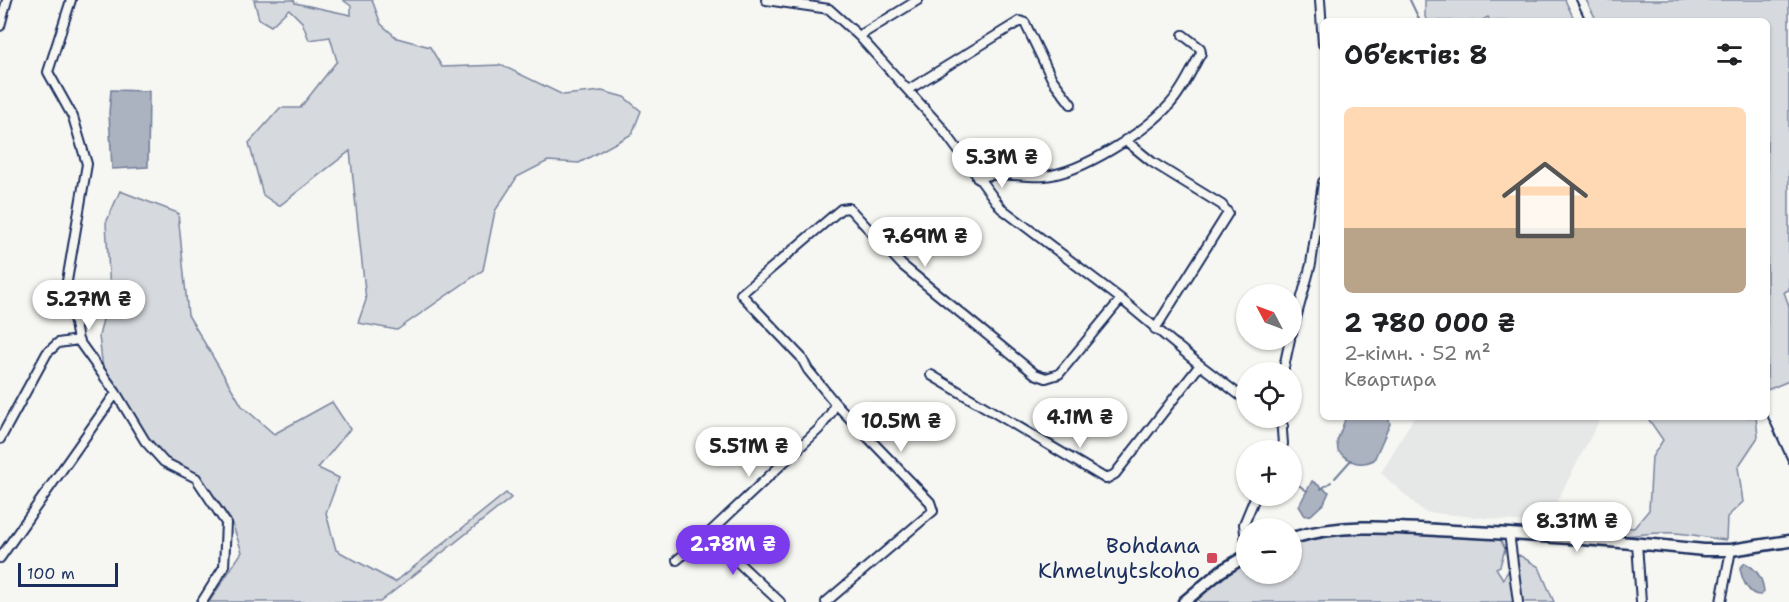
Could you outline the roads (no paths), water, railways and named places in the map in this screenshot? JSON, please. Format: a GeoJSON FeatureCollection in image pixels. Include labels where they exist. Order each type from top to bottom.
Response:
{"type":"FeatureCollection","features":[{"type":"Feature","properties":{"kind":"main road"},"geometry":{"type":"LineString","coordinates":[[1302,536],[1328,529],[1362,526],[1509,533],[1704,550],[1731,550],[1789,541]]}},
{"type":"Feature","properties":{"kind":"main road"},"geometry":{"type":"LineString","coordinates":[[1184,602],[1221,571],[1236,562]]}},
{"type":"Feature","properties":{"kind":"street"},"geometry":{"type":"LineString","coordinates":[[0,26],[6,0]]}},
{"type":"Feature","properties":{"kind":"street"},"geometry":{"type":"LineString","coordinates":[[71,0],[48,72],[73,117],[87,164],[67,281],[78,340],[116,393],[145,441],[164,462],[196,478],[226,523],[224,567],[202,602]]}},
{"type":"Feature","properties":{"kind":"street"},"geometry":{"type":"LineString","coordinates":[[766,0],[829,9],[858,36],[941,127],[1001,208],[1121,299],[1155,329],[1236,392]]}},
{"type":"Feature","properties":{"kind":"street"},"geometry":{"type":"LineString","coordinates":[[858,36],[918,0]]}},
{"type":"Feature","properties":{"kind":"street"},"geometry":{"type":"LineString","coordinates":[[1320,0],[1321,18]]}},
{"type":"Feature","properties":{"kind":"street"},"geometry":{"type":"LineString","coordinates":[[908,90],[1020,21],[1025,23],[1052,79],[1071,104]]}},
{"type":"Feature","properties":{"kind":"street"},"geometry":{"type":"LineString","coordinates":[[977,178],[989,174],[1045,176],[1082,167],[1125,140],[1171,104],[1201,53],[1200,48],[1183,35]]}},
{"type":"Feature","properties":{"kind":"street"},"geometry":{"type":"LineString","coordinates":[[1125,140],[1152,162],[1222,205],[1228,213],[1155,329]]}},
{"type":"Feature","properties":{"kind":"street"},"geometry":{"type":"LineString","coordinates":[[1302,297],[1311,264],[1320,202]]}},
{"type":"Feature","properties":{"kind":"street"},"geometry":{"type":"LineString","coordinates":[[826,602],[933,511],[930,502],[835,403],[808,370],[801,357],[741,294],[841,209],[849,208],[902,265],[1035,374],[1046,378],[1059,374],[1121,299]]}},
{"type":"Feature","properties":{"kind":"street"},"geometry":{"type":"LineString","coordinates":[[0,439],[47,353],[58,343],[78,340]]}},
{"type":"Feature","properties":{"kind":"street"},"geometry":{"type":"LineString","coordinates":[[931,375],[1106,479],[1115,474],[1200,365]]}},
{"type":"Feature","properties":{"kind":"street"},"geometry":{"type":"LineString","coordinates":[[0,558],[116,393]]}},
{"type":"Feature","properties":{"kind":"street"},"geometry":{"type":"LineString","coordinates":[[677,560],[708,534],[819,429],[831,413],[835,403]]}},
{"type":"Feature","properties":{"kind":"street"},"geometry":{"type":"LineString","coordinates":[[1509,533],[1518,602]]}},
{"type":"Feature","properties":{"kind":"street"},"geometry":{"type":"LineString","coordinates":[[708,534],[780,602]]}},
{"type":"Feature","properties":{"kind":"street"},"geometry":{"type":"LineString","coordinates":[[1637,543],[1641,602]]}},
{"type":"Feature","properties":{"kind":"street"},"geometry":{"type":"LineString","coordinates":[[1721,602],[1731,550]]}},
{"type":"Feature","properties":{"kind":"waterway"},"geometry":{"type":"LineString","coordinates":[[1410,0],[1419,18]]}},
{"type":"Feature","properties":{"kind":"waterway"},"geometry":{"type":"LineString","coordinates":[[1335,478],[1351,460]]}},
{"type":"Feature","properties":{"kind":"waterway"},"geometry":{"type":"LineString","coordinates":[[1321,489],[1331,482]]}},
{"type":"Feature","properties":{"kind":"waterway"},"geometry":{"type":"LineString","coordinates":[[1302,488],[1307,491]]}},
{"type":"Feature","properties":{"kind":"railway"},"geometry":{"type":"LineString","coordinates":[[1576,0],[1585,18]]}},
{"type":"Feature","properties":{"kind":"railway"},"geometry":{"type":"LineString","coordinates":[[1769,420],[1789,463]]}},
{"type":"Feature","properties":{"kind":"place","name":"Bohdana Khmelnytskoho"},"geometry":{"type":"Point","coordinates":[1212,558]}}]}
